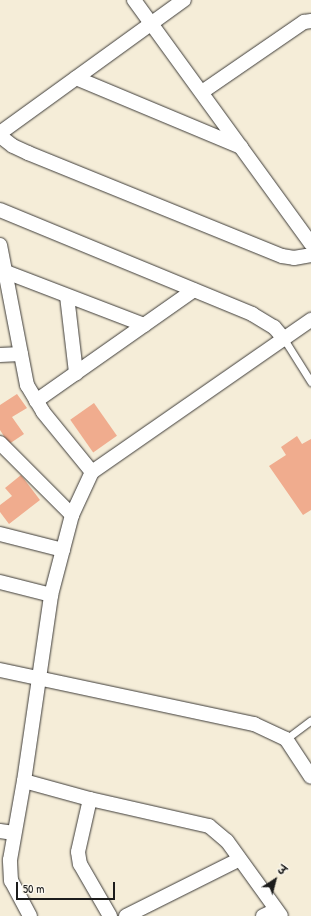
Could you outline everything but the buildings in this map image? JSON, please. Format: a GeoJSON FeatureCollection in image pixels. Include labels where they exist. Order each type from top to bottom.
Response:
{"type":"FeatureCollection","features":[{"type":"Feature","properties":{"kind":"street"},"geometry":{"type":"LineString","coordinates":[[134,0],[153,23],[311,244]]}},
{"type":"Feature","properties":{"kind":"street"},"geometry":{"type":"LineString","coordinates":[[184,0],[0,134],[13,146],[28,153],[282,256],[294,258],[311,255]]}},
{"type":"Feature","properties":{"kind":"street"},"geometry":{"type":"LineString","coordinates":[[202,92],[304,22],[311,21]]}},
{"type":"Feature","properties":{"kind":"street"},"geometry":{"type":"LineString","coordinates":[[76,78],[241,147]]}},
{"type":"Feature","properties":{"kind":"street"},"geometry":{"type":"LineString","coordinates":[[0,210],[264,320],[284,339]]}},
{"type":"Feature","properties":{"kind":"street"},"geometry":{"type":"LineString","coordinates":[[0,245],[27,384],[36,401],[92,472]]}},
{"type":"Feature","properties":{"kind":"street"},"geometry":{"type":"LineString","coordinates":[[6,272],[144,325]]}},
{"type":"Feature","properties":{"kind":"street"},"geometry":{"type":"LineString","coordinates":[[36,401],[194,290]]}},
{"type":"Feature","properties":{"kind":"street"},"geometry":{"type":"LineString","coordinates":[[67,296],[76,372]]}},
{"type":"Feature","properties":{"kind":"street"},"geometry":{"type":"LineString","coordinates":[[30,916],[11,881],[10,860],[24,781],[51,595],[72,515],[92,472],[311,320]]}},
{"type":"Feature","properties":{"kind":"street"},"geometry":{"type":"LineString","coordinates":[[0,355],[21,354]]}},
{"type":"Feature","properties":{"kind":"street"},"geometry":{"type":"LineString","coordinates":[[0,442],[72,515]]}},
{"type":"Feature","properties":{"kind":"street"},"geometry":{"type":"LineString","coordinates":[[0,534],[63,550]]}},
{"type":"Feature","properties":{"kind":"street"},"geometry":{"type":"LineString","coordinates":[[0,582],[51,595]]}},
{"type":"Feature","properties":{"kind":"street"},"geometry":{"type":"LineString","coordinates":[[0,670],[254,724],[272,730],[286,739],[311,777]]}},
{"type":"Feature","properties":{"kind":"street"},"geometry":{"type":"LineString","coordinates":[[24,781],[90,799],[201,823],[227,841],[279,913],[263,916]]}},
{"type":"Feature","properties":{"kind":"street"},"geometry":{"type":"LineString","coordinates":[[90,799],[78,852],[80,864],[110,916]]}},
{"type":"Feature","properties":{"kind":"street"},"geometry":{"type":"LineString","coordinates":[[0,831],[14,833]]}},
{"type":"Feature","properties":{"kind":"street"},"geometry":{"type":"LineString","coordinates":[[126,916],[240,859]]}},
{"type":"Feature","properties":{"kind":"lane"},"geometry":{"type":"LineString","coordinates":[[284,339],[311,382]]}},
{"type":"Feature","properties":{"kind":"lane"},"geometry":{"type":"LineString","coordinates":[[286,739],[311,720]]}}]}
